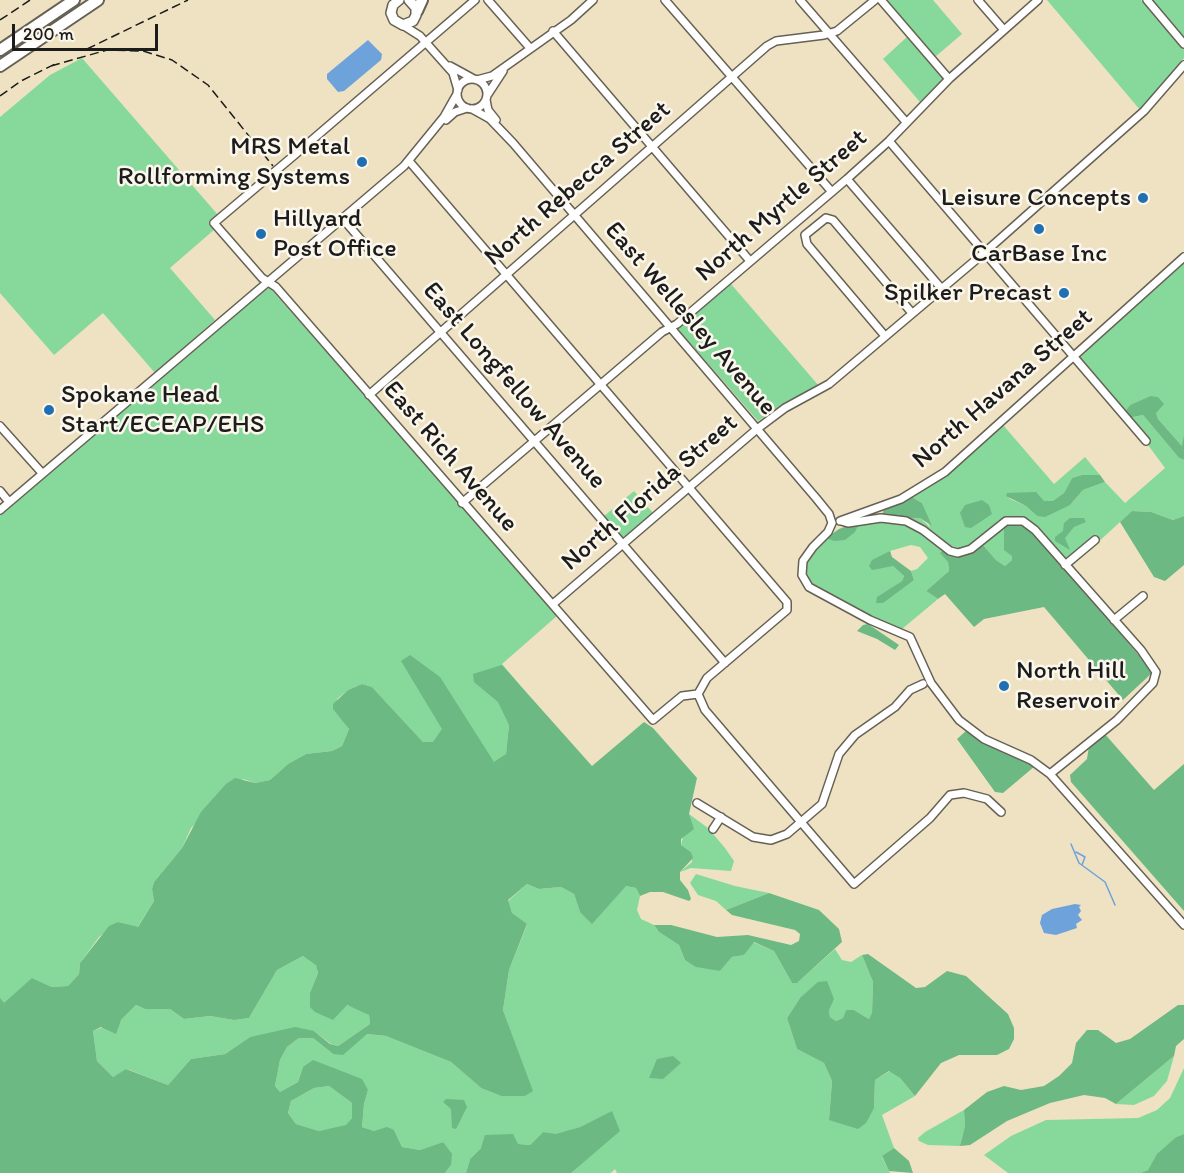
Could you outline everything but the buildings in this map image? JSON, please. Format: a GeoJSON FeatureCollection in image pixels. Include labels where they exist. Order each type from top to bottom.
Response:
{"type":"FeatureCollection","features":[{"type":"Feature","properties":{"kind":"highway"},"geometry":{"type":"LineString","coordinates":[[13,41],[64,0]]}},
{"type":"Feature","properties":{"kind":"highway"},"geometry":{"type":"LineString","coordinates":[[0,50],[74,0]]}},
{"type":"Feature","properties":{"kind":"highway"},"geometry":{"type":"LineString","coordinates":[[0,66],[98,0]]}},
{"type":"Feature","properties":{"kind":"highway"},"geometry":{"type":"LineString","coordinates":[[416,13],[422,0]]}},
{"type":"Feature","properties":{"kind":"main road"},"geometry":{"type":"LineString","coordinates":[[388,0],[394,20],[400,24],[410,23],[416,13],[409,0]]}},
{"type":"Feature","properties":{"kind":"main road"},"geometry":{"type":"LineString","coordinates":[[391,13],[393,4],[399,0]]}},
{"type":"Feature","properties":{"kind":"street"},"geometry":{"type":"LineString","coordinates":[[305,146],[475,0]]}},
{"type":"Feature","properties":{"kind":"street"},"geometry":{"type":"LineString","coordinates":[[489,0],[530,48]]}},
{"type":"Feature","properties":{"kind":"street"},"geometry":{"type":"LineString","coordinates":[[665,0],[832,192]]}},
{"type":"Feature","properties":{"kind":"street"},"geometry":{"type":"LineString","coordinates":[[800,0],[906,122]]}},
{"type":"Feature","properties":{"kind":"street"},"geometry":{"type":"LineString","coordinates":[[829,34],[843,27],[875,0]]}},
{"type":"Feature","properties":{"kind":"street"},"geometry":{"type":"LineString","coordinates":[[881,0],[949,79]]}},
{"type":"Feature","properties":{"kind":"street"},"geometry":{"type":"LineString","coordinates":[[978,0],[1004,30]]}},
{"type":"Feature","properties":{"kind":"street","name":"North Myrtle Street"},"geometry":{"type":"LineString","coordinates":[[462,503],[600,384],[832,192],[889,141],[949,79],[1038,0]]}},
{"type":"Feature","properties":{"kind":"street"},"geometry":{"type":"LineString","coordinates":[[1147,0],[1184,45]]}},
{"type":"Feature","properties":{"kind":"street"},"geometry":{"type":"LineString","coordinates":[[425,141],[453,113],[481,106],[499,76],[530,48],[591,1]]}},
{"type":"Feature","properties":{"kind":"street"},"geometry":{"type":"LineString","coordinates":[[416,13],[415,26],[420,36]]}},
{"type":"Feature","properties":{"kind":"street"},"geometry":{"type":"LineString","coordinates":[[400,24],[420,36],[455,75],[460,102],[470,108]]}},
{"type":"Feature","properties":{"kind":"street"},"geometry":{"type":"LineString","coordinates":[[553,31],[750,261]]}},
{"type":"Feature","properties":{"kind":"street","name":"North Rebecca Street"},"geometry":{"type":"LineString","coordinates":[[369,395],[574,217],[730,77],[771,44],[829,34]]}},
{"type":"Feature","properties":{"kind":"street"},"geometry":{"type":"LineString","coordinates":[[433,50],[454,68],[486,87],[486,98]]}},
{"type":"Feature","properties":{"kind":"street"},"geometry":{"type":"LineString","coordinates":[[0,510],[409,161],[447,114],[462,83],[489,78],[523,54]]}},
{"type":"Feature","properties":{"kind":"street","name":"North Florida Street"},"geometry":{"type":"LineString","coordinates":[[554,604],[757,429],[785,408],[829,384],[984,253],[1144,111],[1184,65]]}},
{"type":"Feature","properties":{"kind":"street","name":"East Wellesley Avenue"},"geometry":{"type":"LineString","coordinates":[[486,98],[490,112],[513,143],[827,511],[832,523]]}},
{"type":"Feature","properties":{"kind":"street","name":"East Wellesley Avenue"},"geometry":{"type":"LineString","coordinates":[[470,108],[490,119],[513,143]]}},
{"type":"Feature","properties":{"kind":"street"},"geometry":{"type":"LineString","coordinates":[[889,141],[1146,441]]}},
{"type":"Feature","properties":{"kind":"street","name":"East Rich Avenue"},"geometry":{"type":"LineString","coordinates":[[298,152],[214,223],[554,604],[653,720],[682,696],[698,694]]}},
{"type":"Feature","properties":{"kind":"street"},"geometry":{"type":"LineString","coordinates":[[409,161],[788,606],[787,610],[707,678],[698,694],[705,710],[854,884],[930,818],[950,795],[964,793],[987,799],[1001,812]]}},
{"type":"Feature","properties":{"kind":"street"},"geometry":{"type":"LineString","coordinates":[[847,178],[941,288]]}},
{"type":"Feature","properties":{"kind":"street"},"geometry":{"type":"LineString","coordinates":[[885,336],[807,244],[805,235],[826,218],[833,220],[912,313]]}},
{"type":"Feature","properties":{"kind":"street","name":"East Longfellow Avenue"},"geometry":{"type":"LineString","coordinates":[[343,219],[725,663]]}},
{"type":"Feature","properties":{"kind":"street","name":"North Havana Street"},"geometry":{"type":"LineString","coordinates":[[832,523],[893,502],[934,481],[966,455],[1184,257]]}},
{"type":"Feature","properties":{"kind":"street"},"geometry":{"type":"LineString","coordinates":[[0,426],[42,473]]}},
{"type":"Feature","properties":{"kind":"street"},"geometry":{"type":"LineString","coordinates":[[0,492],[9,502]]}},
{"type":"Feature","properties":{"kind":"street"},"geometry":{"type":"LineString","coordinates":[[841,520],[848,523],[876,518],[899,520],[918,526],[946,548],[958,553],[971,549],[1002,523],[1017,519],[1035,530],[1146,656],[1157,676],[1151,686],[1117,720],[1050,774]]}},
{"type":"Feature","properties":{"kind":"street"},"geometry":{"type":"LineString","coordinates":[[832,523],[828,532],[813,546],[803,561],[802,575],[809,587],[870,620],[910,637],[936,691],[959,720],[984,739],[1031,760],[1050,774],[1184,925]]}},
{"type":"Feature","properties":{"kind":"street"},"geometry":{"type":"LineString","coordinates":[[1065,565],[1095,540]]}},
{"type":"Feature","properties":{"kind":"street"},"geometry":{"type":"LineString","coordinates":[[1114,620],[1143,596]]}},
{"type":"Feature","properties":{"kind":"street"},"geometry":{"type":"LineString","coordinates":[[697,803],[762,840],[779,838],[802,823],[822,804],[834,766],[847,744],[864,726],[886,713],[910,690],[922,684]]}},
{"type":"Feature","properties":{"kind":"street"},"geometry":{"type":"LineString","coordinates":[[713,829],[721,818]]}},
{"type":"Feature","properties":{"kind":"green space"},"geometry":{"type":"Polygon","coordinates":[[[886,0],[933,0],[962,34],[935,57],[886,0]]]}},
{"type":"Feature","properties":{"kind":"green space"},"geometry":{"type":"Polygon","coordinates":[[[1047,0],[1141,0],[1184,50],[1184,58],[1141,111],[1047,0]]]}},
{"type":"Feature","properties":{"kind":"green space"},"geometry":{"type":"Polygon","coordinates":[[[1152,0],[1184,0],[1184,38],[1152,0]]]}},
{"type":"Feature","properties":{"kind":"green space"},"geometry":{"type":"Polygon","coordinates":[[[908,36],[943,77],[943,80],[920,102],[883,59],[908,36]]]}},
{"type":"Feature","properties":{"kind":"green space"},"geometry":{"type":"Polygon","coordinates":[[[82,58],[218,215],[209,222],[215,229],[170,268],[215,320],[155,373],[103,313],[54,355],[0,293],[0,117],[50,75],[82,58]]]}},
{"type":"Feature","properties":{"kind":"green space"},"geometry":{"type":"Polygon","coordinates":[[[1184,258],[1183,447],[1158,419],[1150,396],[1130,405],[1124,413],[1079,357],[1081,352],[1184,258]]]}},
{"type":"Feature","properties":{"kind":"green space"},"geometry":{"type":"Polygon","coordinates":[[[731,284],[819,386],[784,403],[758,421],[677,328],[731,284]]]}},
{"type":"Feature","properties":{"kind":"green space"},"geometry":{"type":"Polygon","coordinates":[[[270,288],[558,615],[502,664],[519,684],[509,725],[506,754],[492,778],[423,742],[372,687],[362,684],[348,690],[337,699],[342,719],[349,729],[342,746],[332,751],[306,754],[288,764],[270,780],[255,783],[243,779],[191,828],[182,848],[154,882],[152,889],[154,901],[137,928],[118,922],[99,937],[80,963],[79,974],[68,986],[52,987],[32,978],[163,1148],[247,1173],[0,1173],[0,515],[264,290],[270,288]]]}},
{"type":"Feature","properties":{"kind":"green space"},"geometry":{"type":"Polygon","coordinates":[[[1150,396],[1158,397],[1164,404],[1156,413],[1158,419],[1182,446],[1184,434],[1184,460],[1179,458],[1143,415],[1128,418],[1124,413],[1130,405],[1150,396]]]}},
{"type":"Feature","properties":{"kind":"green space"},"geometry":{"type":"Polygon","coordinates":[[[1143,415],[1179,458],[1184,460],[1184,516],[1173,520],[1151,512],[1132,511],[1070,568],[1037,528],[1018,517],[999,520],[970,548],[954,550],[920,524],[906,519],[920,518],[930,527],[922,503],[912,497],[942,477],[1003,425],[1054,484],[1085,457],[1100,475],[1082,475],[1072,478],[1064,493],[1053,502],[1008,498],[1026,506],[1037,516],[1070,505],[1083,490],[1105,482],[1125,503],[1165,468],[1128,418],[1143,415]]]}},
{"type":"Feature","properties":{"kind":"green space"},"geometry":{"type":"Polygon","coordinates":[[[1082,475],[1100,475],[1105,482],[1083,490],[1070,505],[1045,517],[1037,516],[1026,506],[1006,496],[1007,493],[1036,492],[1044,501],[1053,501],[1064,493],[1072,478],[1082,475]]]}},
{"type":"Feature","properties":{"kind":"green space"},"geometry":{"type":"Polygon","coordinates":[[[634,491],[654,514],[623,538],[603,517],[634,491]]]}},
{"type":"Feature","properties":{"kind":"green space"},"geometry":{"type":"Polygon","coordinates":[[[912,497],[922,503],[932,526],[920,518],[906,519],[882,515],[884,509],[912,497]]]}},
{"type":"Feature","properties":{"kind":"green space"},"geometry":{"type":"Polygon","coordinates":[[[982,500],[989,505],[992,514],[971,528],[965,527],[960,513],[965,505],[982,500]]]}},
{"type":"Feature","properties":{"kind":"green space"},"geometry":{"type":"Polygon","coordinates":[[[1132,511],[1151,512],[1173,520],[1184,516],[1184,565],[1165,581],[1154,577],[1120,522],[1132,511]]]}},
{"type":"Feature","properties":{"kind":"green space"},"geometry":{"type":"Polygon","coordinates":[[[1070,518],[1084,518],[1086,522],[1074,527],[1065,538],[1070,550],[1055,541],[1055,537],[1063,531],[1064,523],[1070,518]]]}},
{"type":"Feature","properties":{"kind":"green space"},"geometry":{"type":"Polygon","coordinates":[[[860,521],[902,522],[917,528],[944,550],[949,571],[926,591],[938,599],[902,629],[819,593],[809,585],[805,577],[805,562],[809,555],[826,538],[860,521]],[[911,545],[890,551],[893,566],[904,576],[902,581],[878,597],[914,580],[911,571],[917,569],[928,558],[920,547],[911,545]]]}},
{"type":"Feature","properties":{"kind":"green space"},"geometry":{"type":"Polygon","coordinates":[[[860,521],[855,532],[845,540],[834,541],[826,538],[839,529],[860,521]]]}},
{"type":"Feature","properties":{"kind":"green space"},"geometry":{"type":"Polygon","coordinates":[[[1012,522],[1029,526],[1153,672],[1123,700],[1044,607],[984,619],[974,627],[945,594],[938,599],[926,591],[949,571],[948,562],[940,553],[944,550],[952,555],[982,544],[996,560],[1005,566],[1012,560],[1012,556],[1004,550],[1004,525],[1012,522]]]}},
{"type":"Feature","properties":{"kind":"green space"},"geometry":{"type":"Polygon","coordinates":[[[1004,525],[1012,555],[1012,560],[1005,566],[996,560],[982,544],[1004,525]]]}},
{"type":"Feature","properties":{"kind":"green space"},"geometry":{"type":"Polygon","coordinates":[[[890,551],[892,557],[911,571],[914,580],[883,603],[876,603],[877,597],[902,581],[904,576],[893,566],[872,570],[869,566],[872,560],[890,551]]]}},
{"type":"Feature","properties":{"kind":"green space"},"geometry":{"type":"Polygon","coordinates":[[[868,624],[899,645],[895,650],[857,631],[863,625],[868,624]]]}},
{"type":"Feature","properties":{"kind":"green space"},"geometry":{"type":"Polygon","coordinates":[[[410,655],[440,677],[494,762],[506,754],[509,725],[498,702],[474,682],[473,674],[502,665],[592,766],[644,722],[653,728],[697,778],[689,814],[694,829],[681,839],[681,845],[691,852],[693,858],[680,872],[680,880],[688,890],[691,899],[689,901],[663,892],[650,892],[640,896],[636,888],[626,886],[592,924],[580,912],[574,894],[561,887],[539,889],[527,884],[508,900],[512,913],[527,924],[509,970],[503,1010],[533,1091],[525,1096],[501,1096],[481,1088],[451,1062],[386,1036],[367,1034],[343,1055],[333,1054],[313,1038],[299,1038],[287,1047],[280,1060],[275,1086],[280,1092],[298,1082],[303,1067],[313,1060],[362,1079],[368,1090],[362,1127],[374,1131],[387,1127],[394,1130],[402,1147],[420,1150],[443,1142],[452,1154],[451,1165],[445,1173],[0,1173],[0,998],[4,1003],[32,978],[52,987],[68,986],[79,974],[80,963],[109,926],[118,922],[138,927],[154,901],[152,889],[154,882],[182,848],[201,812],[226,784],[235,778],[255,783],[270,780],[288,764],[306,754],[332,751],[342,746],[349,729],[333,709],[333,704],[348,690],[362,684],[372,687],[423,742],[433,742],[442,729],[401,661],[410,655]],[[303,956],[277,970],[249,1018],[234,1020],[210,1016],[184,1019],[170,1009],[145,1009],[136,1005],[121,1020],[116,1034],[101,1027],[93,1031],[97,1061],[113,1077],[126,1069],[168,1085],[191,1059],[225,1054],[250,1037],[295,1027],[314,1031],[330,1044],[338,1046],[370,1024],[369,1015],[347,1005],[333,1020],[315,1012],[310,1007],[310,993],[318,973],[316,965],[303,956]],[[329,1086],[314,1088],[291,1101],[288,1113],[296,1124],[319,1131],[346,1125],[352,1118],[352,1103],[329,1086]]]}},
{"type":"Feature","properties":{"kind":"green space"},"geometry":{"type":"Polygon","coordinates":[[[967,730],[981,742],[1035,766],[1003,793],[995,792],[957,739],[967,730]]]}},
{"type":"Feature","properties":{"kind":"green space"},"geometry":{"type":"Polygon","coordinates":[[[1104,733],[1154,790],[1184,764],[1184,911],[1071,782],[1070,775],[1087,759],[1089,746],[1104,733]]]}},
{"type":"Feature","properties":{"kind":"green space"},"geometry":{"type":"Polygon","coordinates":[[[689,814],[708,828],[725,848],[734,861],[731,871],[691,868],[680,872],[692,862],[691,852],[681,845],[689,814]]]}},
{"type":"Feature","properties":{"kind":"green space"},"geometry":{"type":"Polygon","coordinates":[[[696,874],[769,893],[726,910],[716,901],[698,895],[690,883],[696,874]]]}},
{"type":"Feature","properties":{"kind":"green space"},"geometry":{"type":"Polygon","coordinates":[[[527,884],[539,889],[561,887],[574,894],[580,912],[626,886],[636,888],[640,896],[637,910],[641,919],[654,925],[659,932],[679,945],[685,960],[720,971],[732,957],[744,955],[753,942],[774,951],[792,983],[798,982],[835,949],[842,960],[851,962],[862,955],[873,982],[872,1014],[869,1019],[854,1010],[846,1010],[843,1018],[836,1021],[830,1017],[829,1010],[800,998],[787,1018],[797,1049],[824,1063],[832,1081],[829,1120],[874,1108],[875,1080],[890,1071],[900,1078],[915,1096],[882,1115],[894,1148],[882,1157],[890,1173],[617,1173],[615,1169],[611,1173],[571,1173],[611,1112],[580,1127],[556,1135],[543,1132],[530,1145],[481,1148],[470,1159],[466,1173],[445,1173],[451,1165],[443,1142],[420,1150],[402,1147],[394,1130],[374,1131],[362,1127],[368,1090],[303,1067],[298,1082],[280,1092],[275,1086],[280,1060],[287,1047],[299,1038],[313,1038],[333,1054],[367,1034],[386,1036],[451,1062],[481,1088],[501,1096],[525,1096],[532,1090],[503,1010],[509,970],[527,925],[512,913],[508,901],[527,884]]]}},
{"type":"Feature","properties":{"kind":"green space"},"geometry":{"type":"Polygon","coordinates":[[[769,893],[819,910],[839,929],[842,942],[797,983],[792,983],[774,951],[754,942],[744,955],[732,957],[720,971],[696,967],[685,960],[679,945],[659,932],[654,925],[671,925],[717,937],[748,935],[791,945],[799,941],[800,934],[795,930],[732,915],[726,910],[769,893]]]}},
{"type":"Feature","properties":{"kind":"green space"},"geometry":{"type":"Polygon","coordinates":[[[868,954],[916,988],[925,987],[947,971],[966,976],[1008,1014],[1014,1028],[1014,1039],[1009,1049],[997,1055],[959,1055],[941,1063],[915,1096],[900,1078],[889,1071],[875,1080],[874,1108],[866,1123],[858,1129],[829,1120],[832,1081],[824,1063],[797,1049],[787,1018],[800,998],[818,982],[827,981],[834,999],[829,1010],[830,1017],[836,1021],[843,1018],[846,1010],[854,1010],[869,1019],[872,1013],[873,982],[862,955],[868,954]]]}},
{"type":"Feature","properties":{"kind":"green space"},"geometry":{"type":"Polygon","coordinates":[[[303,956],[316,964],[318,973],[310,993],[361,1010],[369,1015],[370,1024],[338,1046],[331,1044],[314,1031],[250,1037],[225,1054],[191,1059],[168,1085],[127,1069],[113,1077],[97,1061],[93,1031],[121,1020],[136,1005],[145,1009],[170,1009],[184,1019],[210,1016],[234,1020],[249,1018],[277,970],[303,956]]]}},
{"type":"Feature","properties":{"kind":"green space"},"geometry":{"type":"Polygon","coordinates":[[[1178,1005],[1184,1005],[1184,1039],[1176,1046],[1174,1056],[1116,1104],[1105,1098],[1084,1095],[1050,1103],[1007,1121],[970,1145],[960,1146],[965,1126],[964,1110],[987,1092],[1004,1086],[1021,1090],[1044,1086],[1072,1063],[1076,1043],[1087,1030],[1098,1030],[1116,1043],[1130,1039],[1178,1005]]]}},
{"type":"Feature","properties":{"kind":"green space"},"geometry":{"type":"Polygon","coordinates":[[[673,1056],[681,1063],[663,1079],[649,1078],[657,1059],[673,1056]]]}},
{"type":"Feature","properties":{"kind":"green space"},"geometry":{"type":"Polygon","coordinates":[[[1174,1056],[1167,1081],[1154,1096],[1134,1105],[1116,1104],[1174,1056]]]}},
{"type":"Feature","properties":{"kind":"green space"},"geometry":{"type":"Polygon","coordinates":[[[1184,1068],[1184,1134],[1176,1137],[1158,1154],[1148,1170],[1141,1173],[1008,1173],[984,1155],[1011,1136],[1046,1120],[1138,1118],[1157,1110],[1170,1098],[1184,1068]]]}},
{"type":"Feature","properties":{"kind":"green space"},"geometry":{"type":"Polygon","coordinates":[[[329,1086],[352,1103],[352,1118],[346,1126],[319,1131],[296,1124],[288,1113],[291,1101],[314,1088],[329,1086]]]}},
{"type":"Feature","properties":{"kind":"green space"},"geometry":{"type":"Polygon","coordinates":[[[446,1099],[464,1100],[467,1107],[456,1129],[452,1128],[451,1109],[443,1102],[446,1099]]]}},
{"type":"Feature","properties":{"kind":"green space"},"geometry":{"type":"Polygon","coordinates":[[[964,1110],[965,1126],[960,1146],[928,1145],[919,1141],[918,1138],[925,1132],[964,1110]]]}},
{"type":"Feature","properties":{"kind":"green space"},"geometry":{"type":"Polygon","coordinates":[[[612,1111],[620,1131],[571,1173],[466,1173],[470,1159],[481,1148],[485,1135],[513,1134],[518,1144],[530,1145],[543,1132],[556,1134],[580,1127],[612,1111]]]}},
{"type":"Feature","properties":{"kind":"green space"},"geometry":{"type":"Polygon","coordinates":[[[1184,1134],[1184,1173],[1141,1173],[1148,1170],[1157,1154],[1176,1137],[1184,1134]]]}},
{"type":"Feature","properties":{"kind":"green space"},"geometry":{"type":"Polygon","coordinates":[[[894,1148],[909,1161],[913,1173],[889,1171],[882,1156],[894,1148]]]}},
{"type":"Feature","properties":{"kind":"water"},"geometry":{"type":"Polygon","coordinates":[[[368,40],[382,54],[381,60],[344,91],[338,92],[327,79],[327,74],[368,40]]]}},
{"type":"Feature","properties":{"kind":"water"},"geometry":{"type":"Polygon","coordinates":[[[1075,904],[1081,905],[1078,915],[1082,920],[1076,924],[1077,928],[1056,935],[1044,933],[1040,923],[1042,915],[1052,909],[1075,904]]]}},
{"type":"Feature","properties":{"kind":"waterway"},"geometry":{"type":"LineString","coordinates":[[1071,844],[1079,863],[1105,882],[1115,905]]}},
{"type":"Feature","properties":{"kind":"waterway"},"geometry":{"type":"LineString","coordinates":[[1076,852],[1085,857],[1082,865]]}},
{"type":"Feature","properties":{"kind":"railway"},"geometry":{"type":"LineString","coordinates":[[0,20],[30,0]]}},
{"type":"Feature","properties":{"kind":"railway"},"geometry":{"type":"LineString","coordinates":[[87,49],[188,0]]}},
{"type":"Feature","properties":{"kind":"railway"},"geometry":{"type":"LineString","coordinates":[[51,66],[107,50],[143,51],[172,60],[208,85],[273,166]]}},
{"type":"Feature","properties":{"kind":"railway"},"geometry":{"type":"LineString","coordinates":[[0,96],[21,81],[57,63]]}},
{"type":"Feature","properties":{"kind":"place","name":"MRS Metal Rollforming Systems"},"geometry":{"type":"Point","coordinates":[362,162]}},
{"type":"Feature","properties":{"kind":"place","name":"Leisure Concepts"},"geometry":{"type":"Point","coordinates":[1143,198]}},
{"type":"Feature","properties":{"kind":"place","name":"CarBase Inc"},"geometry":{"type":"Point","coordinates":[1039,229]}},
{"type":"Feature","properties":{"kind":"place","name":"Hillyard Post Office"},"geometry":{"type":"Point","coordinates":[261,234]}},
{"type":"Feature","properties":{"kind":"place","name":"Spilker Precast"},"geometry":{"type":"Point","coordinates":[1064,293]}},
{"type":"Feature","properties":{"kind":"place","name":"Spokane Head Start/ECEAP/EHS"},"geometry":{"type":"Point","coordinates":[49,410]}},
{"type":"Feature","properties":{"kind":"place","name":"North Hill Reservoir"},"geometry":{"type":"Point","coordinates":[1004,686]}}]}
